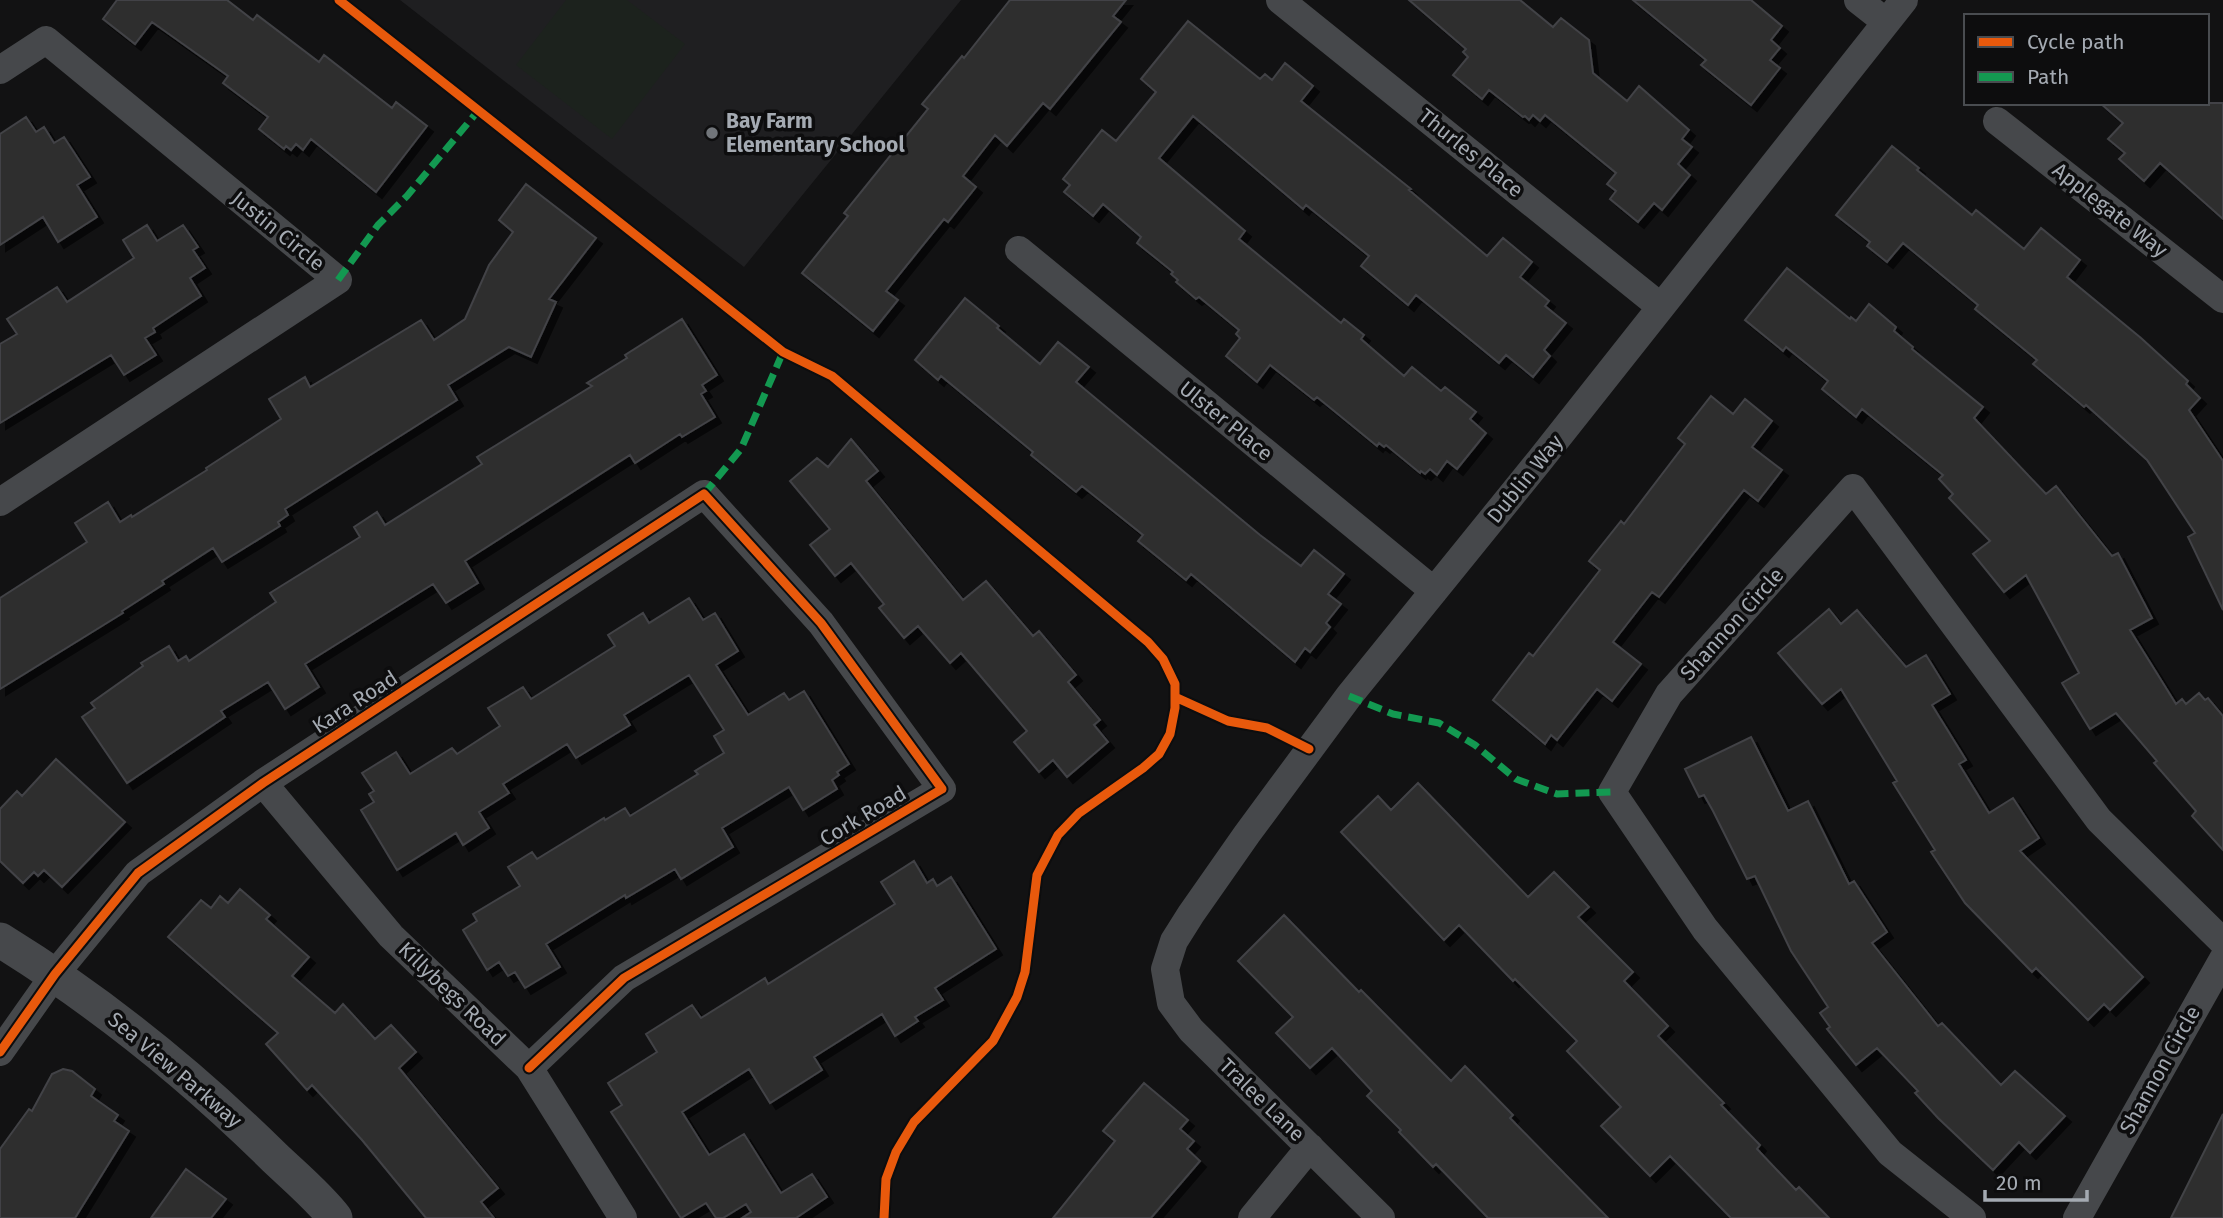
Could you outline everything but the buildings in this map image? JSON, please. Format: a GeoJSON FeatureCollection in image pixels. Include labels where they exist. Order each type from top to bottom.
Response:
{"type":"FeatureCollection","features":[{"type":"Feature","properties":{"kind":"street","name":"Thurles Place"},"geometry":{"type":"LineString","coordinates":[[1280,0],[1661,307]]}},
{"type":"Feature","properties":{"kind":"street"},"geometry":{"type":"LineString","coordinates":[[1858,0],[1886,22]]}},
{"type":"Feature","properties":{"kind":"street","name":"Dublin Way"},"geometry":{"type":"LineString","coordinates":[[1164,969],[1174,941],[1247,834],[1349,696],[1904,0]]}},
{"type":"Feature","properties":{"kind":"street","name":"Justin Circle"},"geometry":{"type":"LineString","coordinates":[[0,70],[46,40],[338,280],[0,502]]}},
{"type":"Feature","properties":{"kind":"street","name":"Applegate Way"},"geometry":{"type":"LineString","coordinates":[[1997,121],[2223,299]]}},
{"type":"Feature","properties":{"kind":"street","name":"Ulster Place"},"geometry":{"type":"LineString","coordinates":[[1019,250],[1434,592]]}},
{"type":"Feature","properties":{"kind":"street","name":"Shannon Circle"},"geometry":{"type":"LineString","coordinates":[[1972,1218],[1890,1153],[1705,929],[1612,792],[1669,694],[1853,488],[2099,820],[2223,942]]}},
{"type":"Feature","properties":{"kind":"street","name":"Kara Road"},"geometry":{"type":"LineString","coordinates":[[0,1052],[55,974],[138,873],[263,783],[704,494]]}},
{"type":"Feature","properties":{"kind":"street","name":"Cork Road"},"geometry":{"type":"LineString","coordinates":[[529,1068],[624,978],[942,789],[821,624],[704,494]]}},
{"type":"Feature","properties":{"kind":"street","name":"Killybegs Road"},"geometry":{"type":"LineString","coordinates":[[263,783],[391,936],[529,1068],[623,1218]]}},
{"type":"Feature","properties":{"kind":"street","name":"Sea View Parkway"},"geometry":{"type":"LineString","coordinates":[[0,940],[55,974],[151,1047],[245,1128],[331,1217]]}},
{"type":"Feature","properties":{"kind":"street","name":"Shannon Circle"},"geometry":{"type":"LineString","coordinates":[[2077,1218],[2223,959]]}},
{"type":"Feature","properties":{"kind":"street","name":"Tralee Lane"},"geometry":{"type":"LineString","coordinates":[[1164,969],[1171,1003],[1191,1030],[1381,1218]]}},
{"type":"Feature","properties":{"kind":"street"},"geometry":{"type":"LineString","coordinates":[[1252,1218],[1310,1147]]}},
{"type":"Feature","properties":{"kind":"shaded area","name":"Bay Farm Elementary School"},"geometry":{"type":"Polygon","coordinates":[[[400,0],[961,0],[744,267],[400,0]]]}},
{"type":"Feature","properties":{"kind":"shaded area"},"geometry":{"type":"Polygon","coordinates":[[[566,0],[627,0],[685,44],[612,139],[516,65],[566,0]]]}},
{"type":"Feature","properties":{"kind":"marked path"},"geometry":{"type":"LineString","coordinates":[[338,280],[378,225],[407,196],[478,111]]}},
{"type":"Feature","properties":{"kind":"marked path"},"geometry":{"type":"LineString","coordinates":[[704,494],[741,449],[783,352]]}},
{"type":"Feature","properties":{"kind":"marked path"},"geometry":{"type":"LineString","coordinates":[[1349,696],[1393,714],[1439,723],[1475,745],[1516,779],[1557,794],[1612,792]]}},
{"type":"Feature","properties":{"kind":"cycle path"},"geometry":{"type":"LineString","coordinates":[[339,0],[783,352],[832,376],[1148,642],[1163,659],[1175,684],[1175,708],[1170,734],[1159,754],[1079,813],[1058,835],[1037,875],[1025,972],[1017,997],[993,1041],[914,1122],[896,1152],[886,1179],[884,1218]]}},
{"type":"Feature","properties":{"kind":"cycle path"},"geometry":{"type":"LineString","coordinates":[[0,1052],[55,974],[138,873],[263,783],[704,494],[821,623],[942,789],[624,978],[529,1068]]}},
{"type":"Feature","properties":{"kind":"cycle path"},"geometry":{"type":"LineString","coordinates":[[1175,697],[1228,721],[1267,728],[1309,749]]}},
{"type":"Feature","properties":{"kind":"place","name":"Bay Farm Elementary School"},"geometry":{"type":"Point","coordinates":[712,133]}}]}
